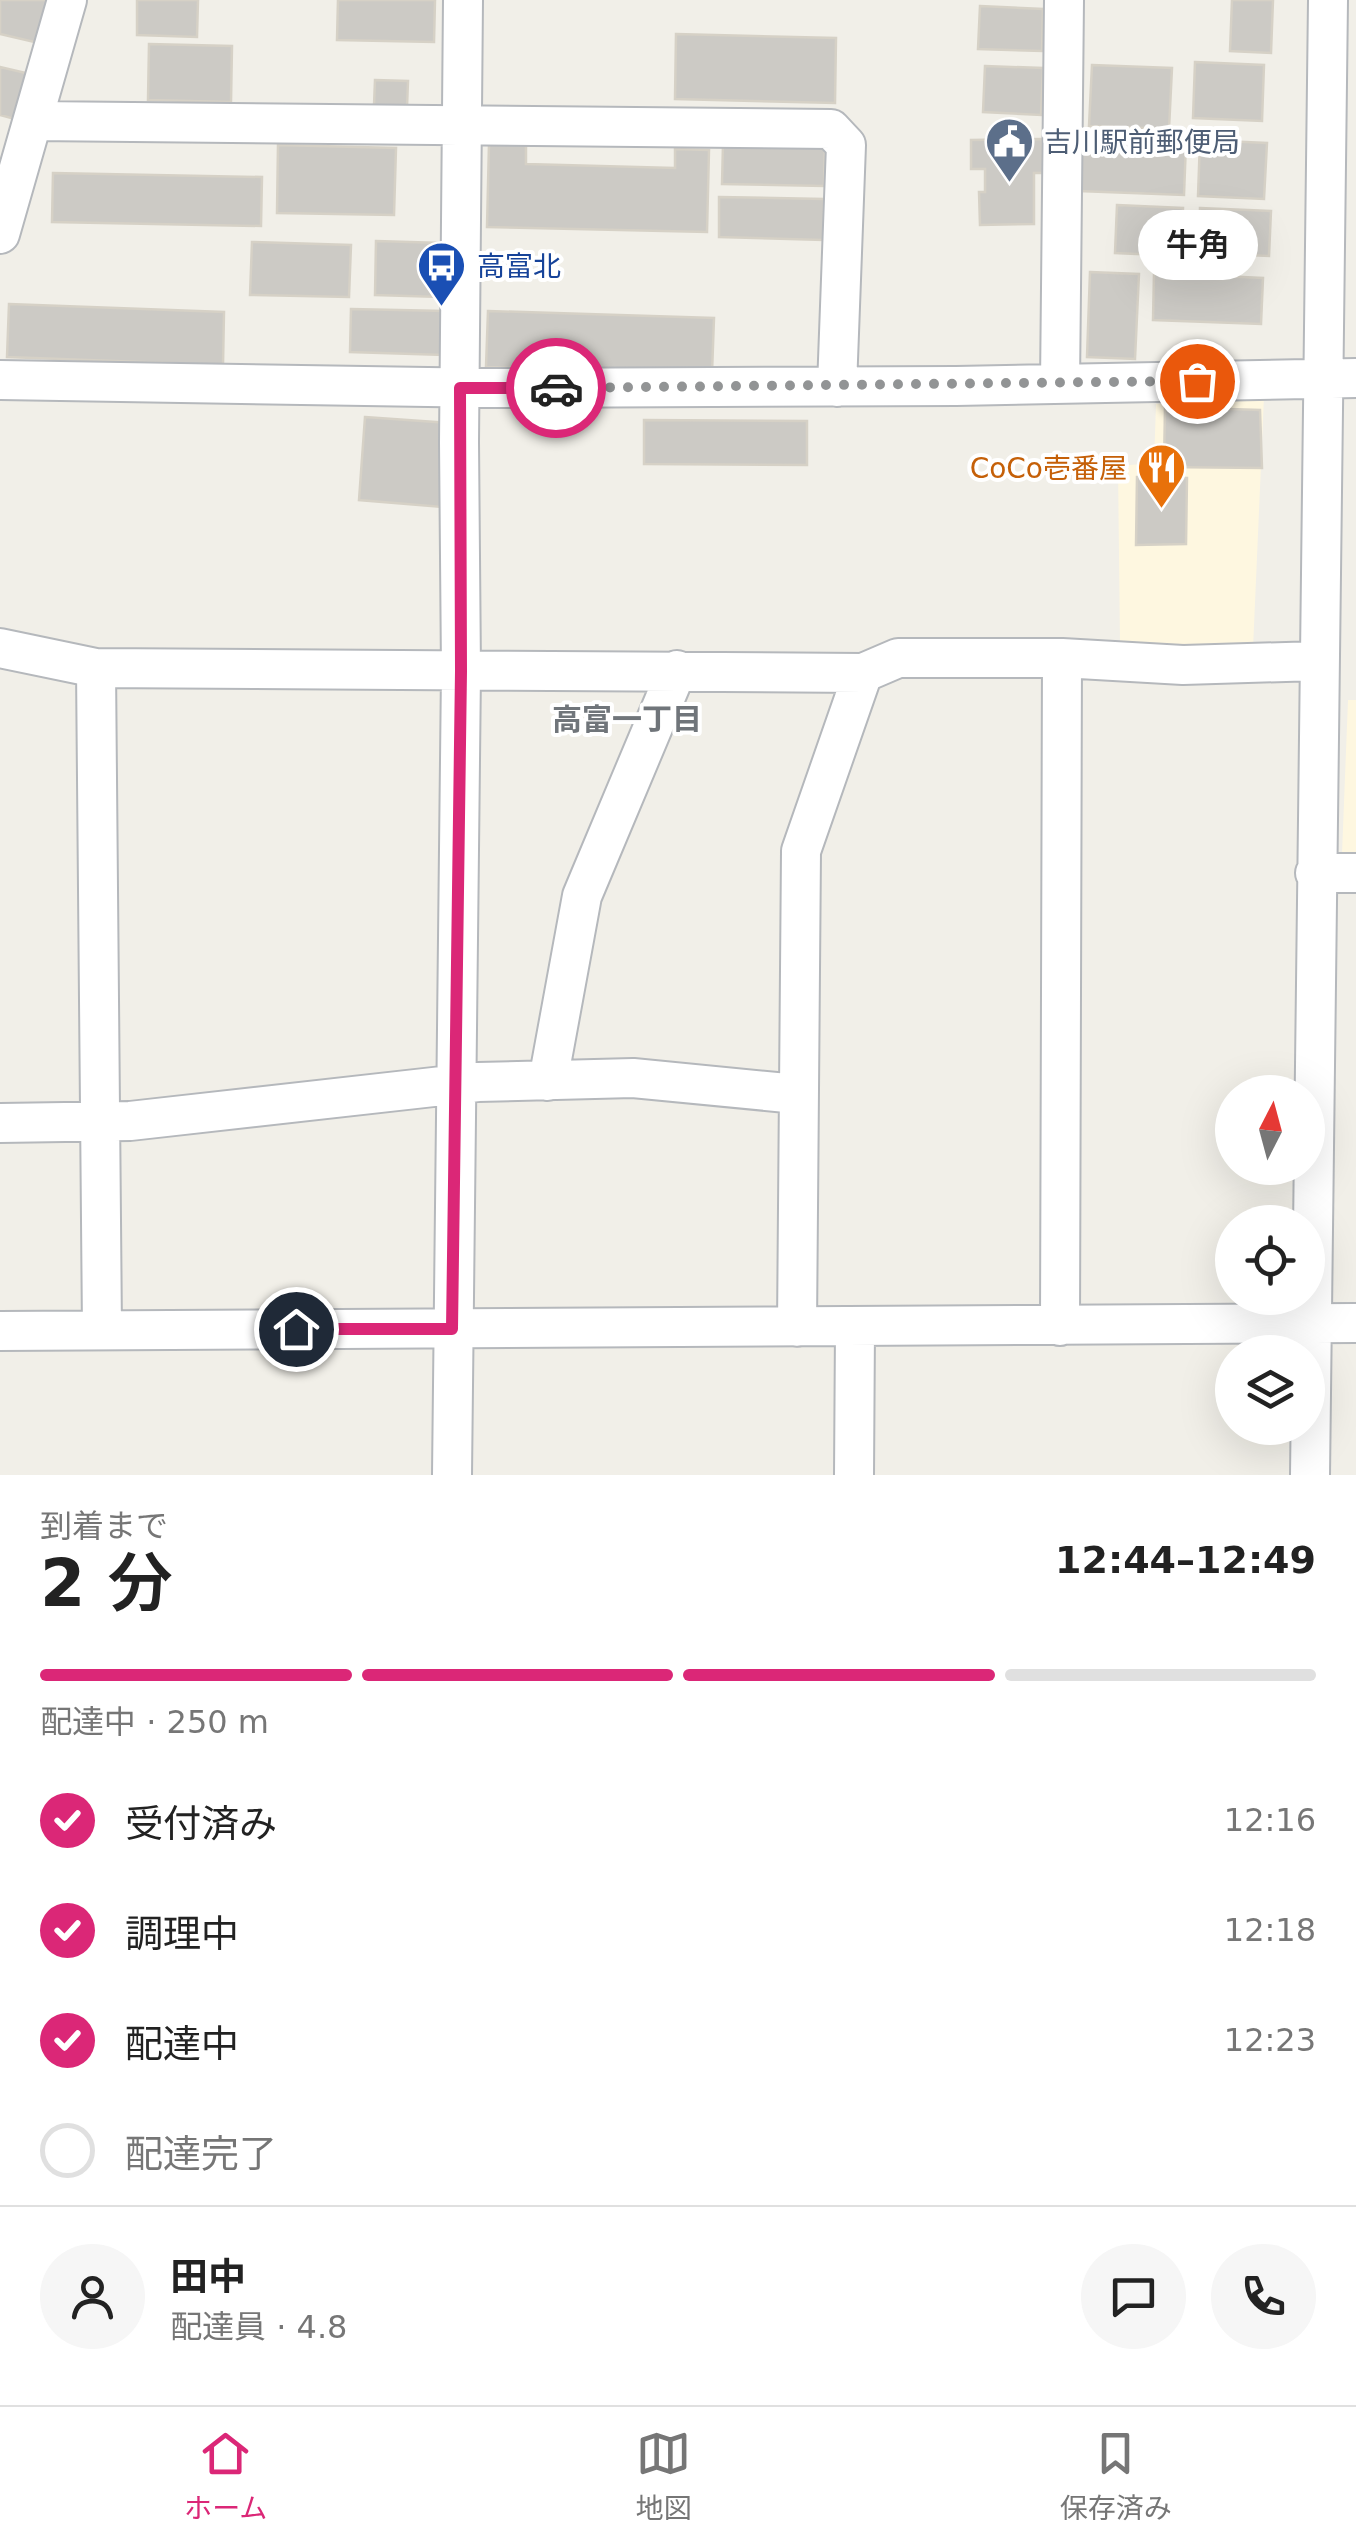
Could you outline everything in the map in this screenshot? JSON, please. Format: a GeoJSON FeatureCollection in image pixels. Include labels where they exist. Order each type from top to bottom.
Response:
{"type":"FeatureCollection","features":[{"type":"Feature","properties":{"kind":"street"},"geometry":{"type":"LineString","coordinates":[[0,234],[21,133],[67,0]]}},
{"type":"Feature","properties":{"kind":"street"},"geometry":{"type":"LineString","coordinates":[[452,1475],[461,671],[463,0]]}},
{"type":"Feature","properties":{"kind":"street"},"geometry":{"type":"LineString","coordinates":[[1060,384],[1064,0]]}},
{"type":"Feature","properties":{"kind":"street"},"geometry":{"type":"LineString","coordinates":[[1310,1475],[1318,661],[1339,378],[1328,0]]}},
{"type":"Feature","properties":{"kind":"street"},"geometry":{"type":"LineString","coordinates":[[21,133],[462,124],[831,130],[846,146],[837,387]]}},
{"type":"Feature","properties":{"kind":"street"},"geometry":{"type":"LineString","coordinates":[[0,380],[460,388],[837,387],[1339,378]]}},
{"type":"Feature","properties":{"kind":"street"},"geometry":{"type":"LineString","coordinates":[[0,648],[96,668],[863,673],[898,658],[1062,658],[1183,665],[1318,661]]}},
{"type":"Feature","properties":{"kind":"street"},"geometry":{"type":"LineString","coordinates":[[1060,1326],[1062,658]]}},
{"type":"Feature","properties":{"kind":"street"},"geometry":{"type":"LineString","coordinates":[[96,668],[102,1330]]}},
{"type":"Feature","properties":{"kind":"street"},"geometry":{"type":"LineString","coordinates":[[548,1081],[582,896],[677,670]]}},
{"type":"Feature","properties":{"kind":"street"},"geometry":{"type":"LineString","coordinates":[[797,1328],[802,851],[863,673]]}},
{"type":"Feature","properties":{"kind":"street"},"geometry":{"type":"LineString","coordinates":[[1316,873],[1356,873]]}},
{"type":"Feature","properties":{"kind":"street"},"geometry":{"type":"LineString","coordinates":[[0,1123],[130,1121],[456,1084],[633,1078],[797,1094]]}},
{"type":"Feature","properties":{"kind":"street"},"geometry":{"type":"LineString","coordinates":[[0,1330],[1356,1323]]}},
{"type":"Feature","properties":{"kind":"street"},"geometry":{"type":"LineString","coordinates":[[854,1475],[855,1328]]}},
{"type":"Feature","properties":{"kind":"shaded area"},"geometry":{"type":"Polygon","coordinates":[[[1264,396],[1253,649],[1120,643],[1118,466],[1154,463],[1156,404],[1264,396]]]}},
{"type":"Feature","properties":{"kind":"shaded area"},"geometry":{"type":"Polygon","coordinates":[[[1348,700],[1356,700],[1356,853],[1342,854],[1348,700]]]}},
{"type":"Feature","properties":{"kind":"building"},"geometry":{"type":"Polygon","coordinates":[[[0,0],[54,0],[43,44],[0,34],[0,0]]]}},
{"type":"Feature","properties":{"kind":"building"},"geometry":{"type":"Polygon","coordinates":[[[137,0],[198,0],[197,37],[137,35],[137,0]]]}},
{"type":"Feature","properties":{"kind":"building"},"geometry":{"type":"Polygon","coordinates":[[[338,0],[435,0],[434,42],[337,40],[338,0]]]}},
{"type":"Feature","properties":{"kind":"building"},"geometry":{"type":"Polygon","coordinates":[[[1232,0],[1273,0],[1271,53],[1230,51],[1232,0]]]}},
{"type":"Feature","properties":{"kind":"building"},"geometry":{"type":"Polygon","coordinates":[[[980,6],[1043,9],[1042,51],[978,49],[980,6]]]}},
{"type":"Feature","properties":{"kind":"building"},"geometry":{"type":"Polygon","coordinates":[[[676,34],[836,38],[835,103],[675,99],[676,34]]]}},
{"type":"Feature","properties":{"kind":"building"},"geometry":{"type":"Polygon","coordinates":[[[149,44],[232,46],[231,102],[148,100],[149,44]]]}},
{"type":"Feature","properties":{"kind":"building"},"geometry":{"type":"Polygon","coordinates":[[[1195,62],[1264,65],[1262,121],[1193,118],[1195,62]]]}},
{"type":"Feature","properties":{"kind":"building"},"geometry":{"type":"Polygon","coordinates":[[[1092,65],[1172,68],[1169,129],[1089,126],[1092,65]]]}},
{"type":"Feature","properties":{"kind":"building"},"geometry":{"type":"Polygon","coordinates":[[[985,66],[1043,68],[1041,115],[983,112],[985,66]]]}},
{"type":"Feature","properties":{"kind":"building"},"geometry":{"type":"Polygon","coordinates":[[[0,67],[34,75],[22,121],[0,115],[0,67]]]}},
{"type":"Feature","properties":{"kind":"building"},"geometry":{"type":"Polygon","coordinates":[[[375,80],[408,81],[407,107],[374,106],[375,80]]]}},
{"type":"Feature","properties":{"kind":"building"},"geometry":{"type":"Polygon","coordinates":[[[1042,139],[1043,173],[1034,173],[1034,224],[980,225],[979,192],[985,192],[985,169],[971,169],[971,140],[1042,139]]]}},
{"type":"Feature","properties":{"kind":"building"},"geometry":{"type":"Polygon","coordinates":[[[1081,139],[1186,143],[1184,195],[1079,191],[1081,139]]]}},
{"type":"Feature","properties":{"kind":"building"},"geometry":{"type":"Polygon","coordinates":[[[1200,140],[1267,143],[1264,199],[1198,196],[1200,140]]]}},
{"type":"Feature","properties":{"kind":"building"},"geometry":{"type":"Polygon","coordinates":[[[489,144],[526,145],[526,164],[675,168],[675,149],[709,150],[707,232],[487,227],[489,144]]]}},
{"type":"Feature","properties":{"kind":"building"},"geometry":{"type":"Polygon","coordinates":[[[723,144],[825,147],[824,186],[722,184],[723,144]]]}},
{"type":"Feature","properties":{"kind":"building"},"geometry":{"type":"Polygon","coordinates":[[[278,145],[396,148],[394,215],[277,213],[278,145]]]}},
{"type":"Feature","properties":{"kind":"building"},"geometry":{"type":"Polygon","coordinates":[[[53,173],[262,177],[261,226],[52,222],[53,173]]]}},
{"type":"Feature","properties":{"kind":"building"},"geometry":{"type":"Polygon","coordinates":[[[719,197],[824,199],[823,240],[719,237],[719,197]]]}},
{"type":"Feature","properties":{"kind":"building"},"geometry":{"type":"Polygon","coordinates":[[[1117,205],[1183,208],[1181,256],[1115,253],[1117,205]]]}},
{"type":"Feature","properties":{"kind":"building"},"geometry":{"type":"Polygon","coordinates":[[[1200,208],[1271,211],[1269,256],[1199,253],[1200,208]]]}},
{"type":"Feature","properties":{"kind":"building"},"geometry":{"type":"Polygon","coordinates":[[[376,241],[442,243],[441,297],[375,295],[376,241]]]}},
{"type":"Feature","properties":{"kind":"building"},"geometry":{"type":"Polygon","coordinates":[[[252,242],[351,245],[349,297],[250,295],[252,242]]]}},
{"type":"Feature","properties":{"kind":"building"},"geometry":{"type":"Polygon","coordinates":[[[1090,272],[1139,274],[1135,359],[1087,357],[1090,272]]]}},
{"type":"Feature","properties":{"kind":"building"},"geometry":{"type":"Polygon","coordinates":[[[1154,273],[1263,278],[1261,324],[1153,320],[1154,273]]]}},
{"type":"Feature","properties":{"kind":"building"},"geometry":{"type":"Polygon","coordinates":[[[9,304],[224,312],[223,365],[7,357],[9,304]]]}},
{"type":"Feature","properties":{"kind":"building"},"geometry":{"type":"Polygon","coordinates":[[[351,309],[445,311],[444,355],[350,352],[351,309]]]}},
{"type":"Feature","properties":{"kind":"building"},"geometry":{"type":"Polygon","coordinates":[[[488,311],[714,318],[712,373],[486,367],[488,311]]]}},
{"type":"Feature","properties":{"kind":"building"},"geometry":{"type":"Polygon","coordinates":[[[1165,407],[1260,410],[1262,468],[1164,467],[1165,407]]]}},
{"type":"Feature","properties":{"kind":"building"},"geometry":{"type":"Polygon","coordinates":[[[365,417],[449,423],[442,507],[359,500],[365,417]]]}},
{"type":"Feature","properties":{"kind":"building"},"geometry":{"type":"Polygon","coordinates":[[[644,420],[807,421],[807,465],[644,464],[644,420]]]}},
{"type":"Feature","properties":{"kind":"building","name":"CoCo壱番屋"},"geometry":{"type":"Polygon","coordinates":[[[1137,477],[1187,478],[1186,544],[1136,545],[1137,477]]]}},
{"type":"Feature","properties":{"kind":"way so far"},"geometry":{"type":"LineString","coordinates":[[556,388],[1197,381]]}},
{"type":"Feature","properties":{"kind":"place","name":"吉川駅前郵便局"},"geometry":{"type":"Point","coordinates":[1009,184]}},
{"type":"Feature","properties":{"kind":"place","name":"高富北"},"geometry":{"type":"Point","coordinates":[442,308]}},
{"type":"Feature","properties":{"kind":"place","name":"牛角"},"geometry":{"type":"Point","coordinates":[1197,381]}},
{"type":"Feature","properties":{"kind":"place","name":"CoCo壱番屋"},"geometry":{"type":"Point","coordinates":[1162,510]}},
{"type":"Feature","properties":{"kind":"district","name":"高富一丁目"},"geometry":{"type":"Point","coordinates":[627,720]}},
{"type":"Feature","properties":{"kind":"route"},"geometry":{"type":"LineString","coordinates":[[296,1329],[452,1329],[461,671],[460,388],[556,388]]}}]}
